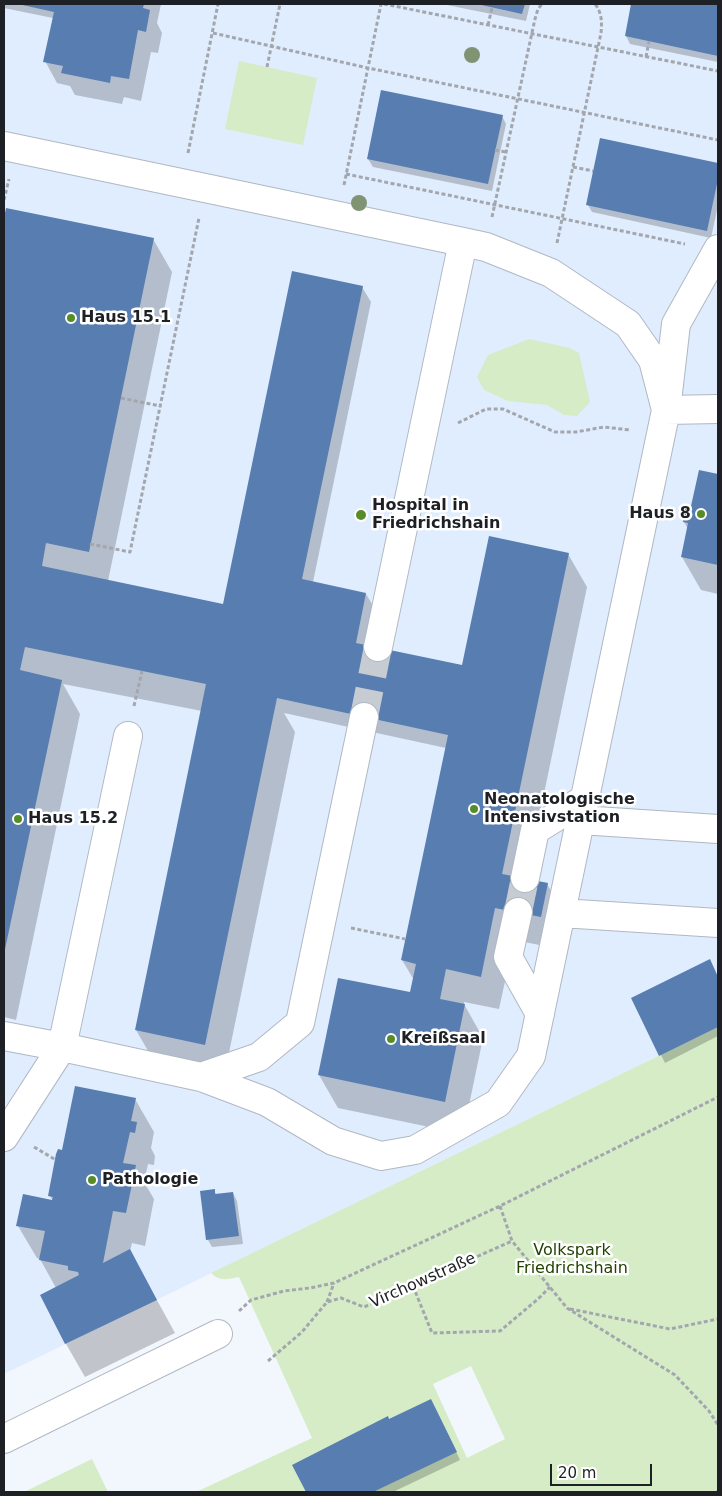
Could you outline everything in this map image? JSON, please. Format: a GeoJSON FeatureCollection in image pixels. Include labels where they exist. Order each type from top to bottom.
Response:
{"type":"FeatureCollection","features":[{"type":"Feature","properties":{"kind":"street"},"geometry":{"type":"LineString","coordinates":[[4,146],[474,244],[551,273],[628,324],[653,360],[663,422]]}},
{"type":"Feature","properties":{"kind":"street"},"geometry":{"type":"LineString","coordinates":[[378,647],[422,442],[474,244]]}},
{"type":"Feature","properties":{"kind":"street"},"geometry":{"type":"LineString","coordinates":[[4,1036],[201,1077],[267,1102],[333,1141],[382,1156],[415,1150],[498,1103],[531,1056],[663,422],[676,324],[718,250]]}},
{"type":"Feature","properties":{"kind":"street"},"geometry":{"type":"LineString","coordinates":[[663,422],[718,409]]}},
{"type":"Feature","properties":{"kind":"street"},"geometry":{"type":"LineString","coordinates":[[201,1077],[259,1057],[300,1023],[364,717]]}},
{"type":"Feature","properties":{"kind":"street"},"geometry":{"type":"LineString","coordinates":[[4,1137],[62,1047],[128,736]]}},
{"type":"Feature","properties":{"kind":"street"},"geometry":{"type":"LineString","coordinates":[[525,878],[535,830],[582,810],[718,829]]}},
{"type":"Feature","properties":{"kind":"street"},"geometry":{"type":"LineString","coordinates":[[518,912],[508,957],[540,1014]]}},
{"type":"Feature","properties":{"kind":"street"},"geometry":{"type":"LineString","coordinates":[[561,913],[718,922]]}},
{"type":"Feature","properties":{"kind":"street"},"geometry":{"type":"LineString","coordinates":[[4,1439],[218,1334]]}},
{"type":"Feature","properties":{"kind":"path"},"geometry":{"type":"LineString","coordinates":[[90,544],[130,552],[160,406],[194,185],[218,4]]}},
{"type":"Feature","properties":{"kind":"path"},"geometry":{"type":"LineString","coordinates":[[267,67],[280,4]]}},
{"type":"Feature","properties":{"kind":"path"},"geometry":{"type":"LineString","coordinates":[[338,216],[382,4],[718,71]]}},
{"type":"Feature","properties":{"kind":"path"},"geometry":{"type":"LineString","coordinates":[[474,244],[494,204],[538,9],[542,4]]}},
{"type":"Feature","properties":{"kind":"path"},"geometry":{"type":"LineString","coordinates":[[551,273],[599,47],[602,22],[600,10],[595,4]]}},
{"type":"Feature","properties":{"kind":"path"},"geometry":{"type":"LineString","coordinates":[[488,25],[492,8]]}},
{"type":"Feature","properties":{"kind":"path"},"geometry":{"type":"LineString","coordinates":[[213,34],[718,140]]}},
{"type":"Feature","properties":{"kind":"path"},"geometry":{"type":"LineString","coordinates":[[646,57],[649,42]]}},
{"type":"Feature","properties":{"kind":"path"},"geometry":{"type":"LineString","coordinates":[[495,150],[506,152]]}},
{"type":"Feature","properties":{"kind":"path"},"geometry":{"type":"LineString","coordinates":[[573,167],[593,172]]}},
{"type":"Feature","properties":{"kind":"path"},"geometry":{"type":"LineString","coordinates":[[346,174],[718,250]]}},
{"type":"Feature","properties":{"kind":"path"},"geometry":{"type":"LineString","coordinates":[[121,398],[160,406]]}},
{"type":"Feature","properties":{"kind":"path"},"geometry":{"type":"LineString","coordinates":[[422,442],[486,409],[503,409],[555,432],[576,432],[604,427],[663,422]]}},
{"type":"Feature","properties":{"kind":"path"},"geometry":{"type":"LineString","coordinates":[[321,922],[405,939]]}},
{"type":"Feature","properties":{"kind":"path"},"geometry":{"type":"LineString","coordinates":[[218,1334],[240,1309],[251,1300],[284,1291],[334,1283],[500,1206],[718,1097]]}},
{"type":"Feature","properties":{"kind":"path"},"geometry":{"type":"LineString","coordinates":[[42,1152],[56,1160]]}},
{"type":"Feature","properties":{"kind":"path"},"geometry":{"type":"LineString","coordinates":[[500,1206],[512,1241],[567,1308],[675,1375],[709,1411],[718,1425]]}},
{"type":"Feature","properties":{"kind":"path","name":"Virchowstraße"},"geometry":{"type":"LineString","coordinates":[[327,1302],[341,1298],[364,1307],[512,1241]]}},
{"type":"Feature","properties":{"kind":"path"},"geometry":{"type":"LineString","coordinates":[[268,1361],[302,1332],[327,1302],[334,1283]]}},
{"type":"Feature","properties":{"kind":"path"},"geometry":{"type":"LineString","coordinates":[[413,1286],[432,1333],[500,1331],[550,1288]]}},
{"type":"Feature","properties":{"kind":"path"},"geometry":{"type":"LineString","coordinates":[[567,1308],[670,1329],[718,1319]]}},
{"type":"Feature","properties":{"kind":"shaded area","name":"Hospital in Friedrichshain"},"geometry":{"type":"Polygon","coordinates":[[[4,4],[718,4],[718,1027],[4,1374],[4,4]]]}},
{"type":"Feature","properties":{"kind":"green space"},"geometry":{"type":"Polygon","coordinates":[[[239,61],[317,78],[303,145],[225,129],[239,61]]]}},
{"type":"Feature","properties":{"kind":"green space"},"geometry":{"type":"Polygon","coordinates":[[[529,339],[570,348],[579,353],[590,402],[577,416],[564,415],[547,405],[508,401],[484,390],[477,377],[488,355],[529,339]]]}},
{"type":"Feature","properties":{"kind":"green space","name":"Volkspark Friedrichshain"},"geometry":{"type":"Polygon","coordinates":[[[718,1027],[718,1492],[196,1492],[312,1438],[239,1277],[221,1279],[211,1273],[718,1027]],[[471,1366],[433,1384],[467,1458],[505,1439],[471,1366]]]}},
{"type":"Feature","properties":{"kind":"green space"},"geometry":{"type":"Polygon","coordinates":[[[92,1459],[108,1492],[24,1492],[92,1459]]]}},
{"type":"Feature","properties":{"kind":"building"},"geometry":{"type":"Polygon","coordinates":[[[18,4],[144,4],[143,8],[150,10],[146,32],[138,30],[129,79],[111,76],[110,83],[61,73],[63,66],[43,62],[54,12],[18,4]]]}},
{"type":"Feature","properties":{"kind":"building"},"geometry":{"type":"Polygon","coordinates":[[[477,4],[525,4],[522,14],[477,4]]]}},
{"type":"Feature","properties":{"kind":"building"},"geometry":{"type":"Polygon","coordinates":[[[631,4],[718,4],[718,56],[625,36],[631,4]]]}},
{"type":"Feature","properties":{"kind":"building"},"geometry":{"type":"Polygon","coordinates":[[[381,90],[503,115],[488,184],[367,159],[381,90]]]}},
{"type":"Feature","properties":{"kind":"building"},"geometry":{"type":"Polygon","coordinates":[[[600,138],[718,163],[718,179],[707,231],[586,205],[600,138]]]}},
{"type":"Feature","properties":{"kind":"building"},"geometry":{"type":"Polygon","coordinates":[[[6,208],[154,238],[89,552],[46,543],[42,566],[223,604],[292,271],[363,286],[302,579],[366,593],[356,643],[462,665],[489,536],[569,553],[502,874],[548,883],[541,917],[495,908],[481,977],[446,969],[440,999],[465,1004],[445,1102],[318,1075],[338,978],[410,992],[416,964],[401,960],[448,735],[277,698],[205,1045],[135,1030],[206,684],[25,647],[20,670],[62,680],[4,954],[4,218],[6,208]]]}},
{"type":"Feature","properties":{"kind":"building","name":"Haus 8"},"geometry":{"type":"Polygon","coordinates":[[[699,470],[718,474],[718,565],[681,557],[688,523],[683,522],[686,505],[691,506],[699,470]]]}},
{"type":"Feature","properties":{"kind":"building"},"geometry":{"type":"Polygon","coordinates":[[[710,959],[718,977],[718,1027],[659,1056],[631,998],[710,959]]]}},
{"type":"Feature","properties":{"kind":"building","name":"Pathologie"},"geometry":{"type":"Polygon","coordinates":[[[75,1086],[136,1098],[131,1121],[137,1122],[135,1133],[130,1132],[123,1163],[136,1165],[126,1213],[113,1211],[103,1263],[130,1249],[157,1300],[65,1344],[40,1295],[79,1275],[78,1272],[68,1270],[68,1266],[39,1260],[45,1231],[16,1226],[23,1194],[52,1200],[53,1197],[48,1196],[56,1154],[58,1149],[62,1150],[75,1086]]]}},
{"type":"Feature","properties":{"kind":"building"},"geometry":{"type":"Polygon","coordinates":[[[215,1189],[215,1194],[233,1192],[239,1236],[206,1240],[200,1191],[215,1189]]]}},
{"type":"Feature","properties":{"kind":"building"},"geometry":{"type":"Polygon","coordinates":[[[431,1399],[457,1452],[373,1492],[306,1492],[292,1465],[388,1416],[389,1419],[431,1399]]]}},
{"type":"Feature","properties":{"kind":"tunnel"},"geometry":{"type":"LineString","coordinates":[[364,717],[378,647]]}},
{"type":"Feature","properties":{"kind":"tunnel"},"geometry":{"type":"LineString","coordinates":[[518,912],[525,878]]}},
{"type":"Feature","properties":{"kind":"place","name":"Haus 15.1"},"geometry":{"type":"Point","coordinates":[71,318]}},
{"type":"Feature","properties":{"kind":"place","name":"Haus 8"},"geometry":{"type":"Point","coordinates":[701,514]}},
{"type":"Feature","properties":{"kind":"place","name":"Hospital in Friedrichshain"},"geometry":{"type":"Point","coordinates":[361,515]}},
{"type":"Feature","properties":{"kind":"place","name":"Neonatologische Intensivstation"},"geometry":{"type":"Point","coordinates":[474,809]}},
{"type":"Feature","properties":{"kind":"place","name":"Haus 15.2"},"geometry":{"type":"Point","coordinates":[18,819]}},
{"type":"Feature","properties":{"kind":"place","name":"Kreißsaal"},"geometry":{"type":"Point","coordinates":[391,1039]}},
{"type":"Feature","properties":{"kind":"place","name":"Pathologie"},"geometry":{"type":"Point","coordinates":[92,1180]}}]}
